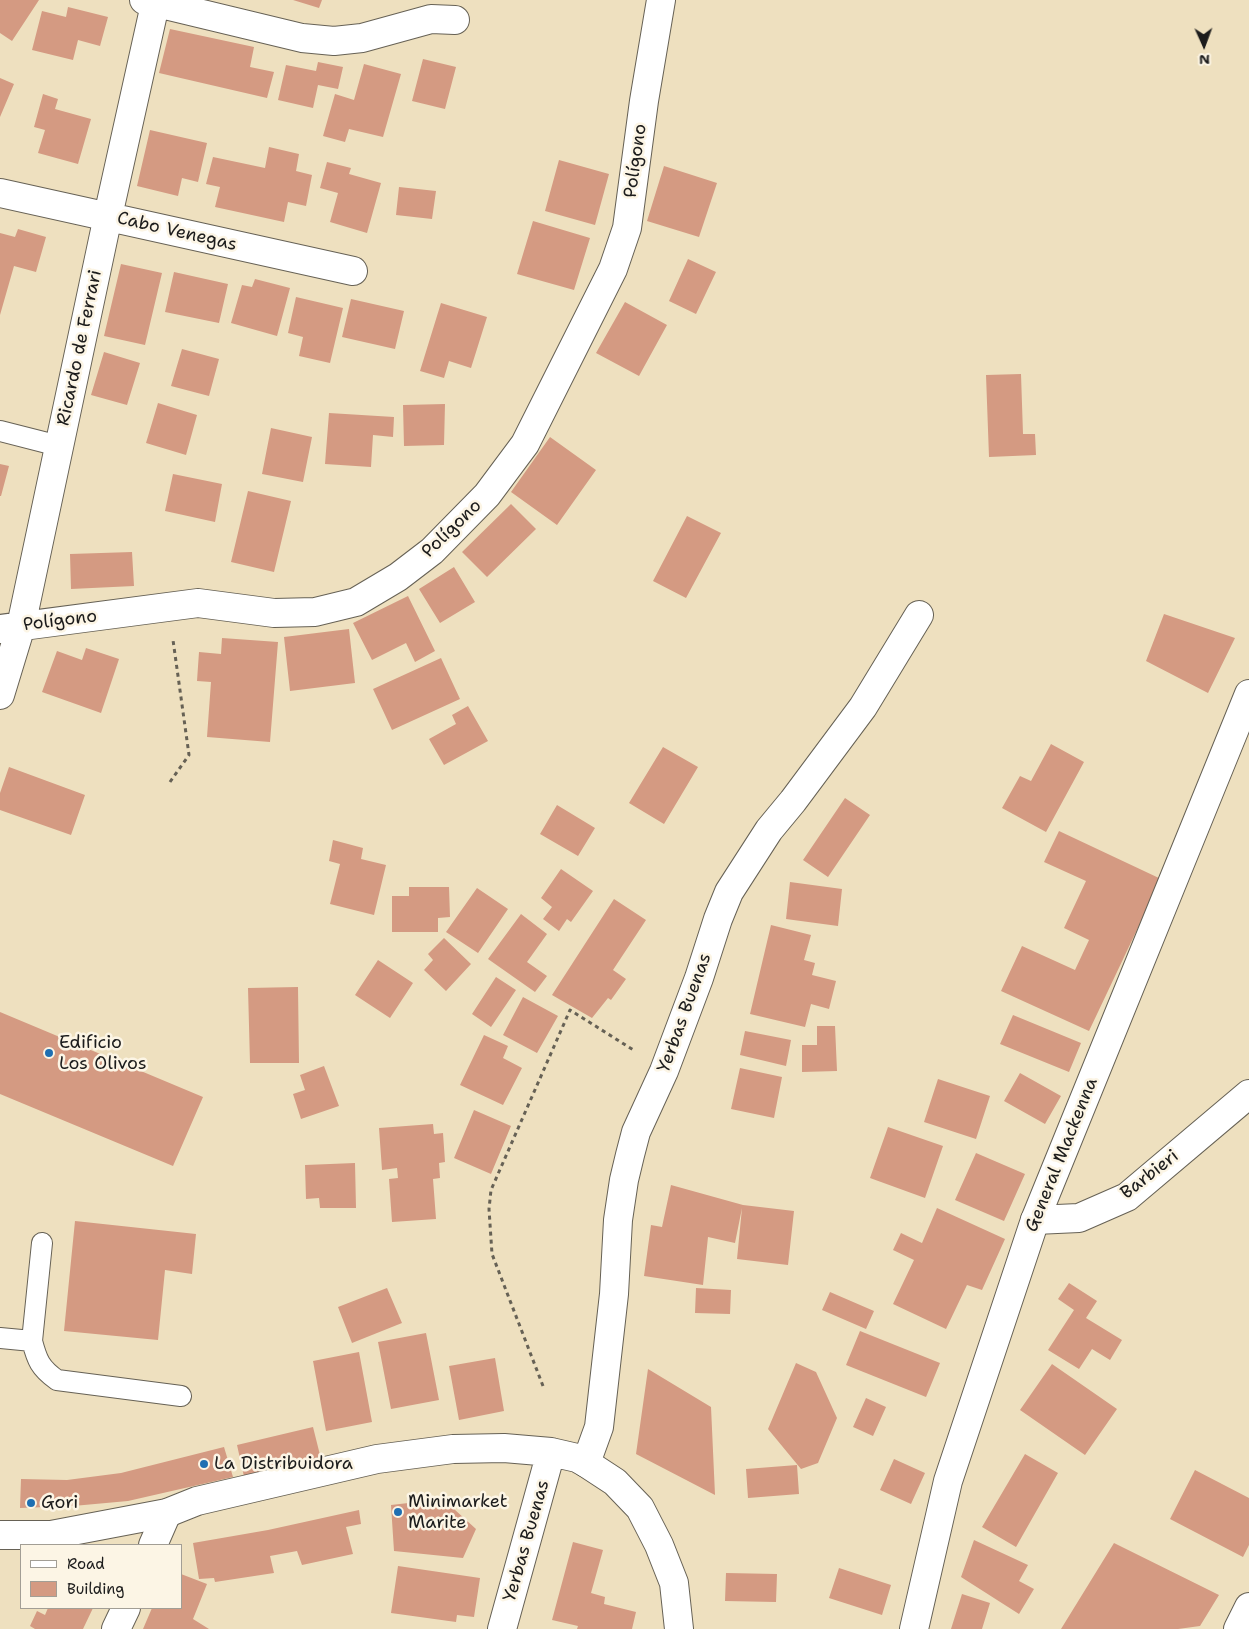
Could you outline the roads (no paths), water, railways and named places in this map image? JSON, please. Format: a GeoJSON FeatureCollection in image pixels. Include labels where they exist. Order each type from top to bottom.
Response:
{"type":"FeatureCollection","features":[{"type":"Feature","properties":{"kind":"street","name":"Polígono"},"geometry":{"type":"LineString","coordinates":[[10,627],[198,604],[274,613],[316,612],[356,602],[398,577],[432,551],[487,495],[524,444],[613,269],[627,228],[644,100],[662,0]]}},
{"type":"Feature","properties":{"kind":"street"},"geometry":{"type":"LineString","coordinates":[[152,1],[302,38],[334,41],[362,38],[431,19],[455,20]]}},
{"type":"Feature","properties":{"kind":"street","name":"Ricardo de Ferrari"},"geometry":{"type":"LineString","coordinates":[[0,695],[10,627],[59,446],[152,1]]}},
{"type":"Feature","properties":{"kind":"street","name":"Cabo Venegas"},"geometry":{"type":"LineString","coordinates":[[0,193],[353,271]]}},
{"type":"Feature","properties":{"kind":"street","name":"Yerbas Buenas"},"geometry":{"type":"LineString","coordinates":[[586,1463],[599,1427],[614,1294],[618,1220],[624,1180],[636,1132],[664,1070],[699,978],[718,919],[730,892],[769,830],[793,801],[863,706],[919,615]]}},
{"type":"Feature","properties":{"kind":"street","name":"General Mackenna"},"geometry":{"type":"LineString","coordinates":[[914,1629],[948,1481],[1035,1220],[1249,694]]}},
{"type":"Feature","properties":{"kind":"street","name":"Barbieri"},"geometry":{"type":"LineString","coordinates":[[1035,1220],[1079,1218],[1126,1196],[1249,1094]]}},
{"type":"Feature","properties":{"kind":"street"},"geometry":{"type":"LineString","coordinates":[[0,1536],[52,1535],[167,1513],[197,1501],[377,1460],[453,1449],[504,1448],[551,1452],[577,1458],[586,1463],[615,1482],[640,1508],[659,1545],[674,1583],[679,1629]]}},
{"type":"Feature","properties":{"kind":"street","name":"Yerbas Buenas"},"geometry":{"type":"LineString","coordinates":[[502,1629],[551,1452]]}},
{"type":"Feature","properties":{"kind":"street"},"geometry":{"type":"LineString","coordinates":[[153,1544],[167,1513]]}},
{"type":"Feature","properties":{"kind":"street"},"geometry":{"type":"LineString","coordinates":[[1238,1629],[1249,1607]]}},
{"type":"Feature","properties":{"kind":"street"},"geometry":{"type":"LineString","coordinates":[[116,1629],[126,1609]]}},
{"type":"Feature","properties":{"kind":"lane"},"geometry":{"type":"LineString","coordinates":[[0,431],[59,446]]}},
{"type":"Feature","properties":{"kind":"lane"},"geometry":{"type":"LineString","coordinates":[[42,1243],[32,1341],[37,1359],[45,1372],[57,1380],[181,1396]]}},
{"type":"Feature","properties":{"kind":"lane"},"geometry":{"type":"LineString","coordinates":[[0,1338],[32,1341]]}},
{"type":"Feature","properties":{"kind":"place","name":"Edificio Los Olivos"},"geometry":{"type":"Point","coordinates":[49,1053]}},
{"type":"Feature","properties":{"kind":"place","name":"La Distribuidora"},"geometry":{"type":"Point","coordinates":[204,1464]}},
{"type":"Feature","properties":{"kind":"place","name":"Gori"},"geometry":{"type":"Point","coordinates":[31,1503]}},
{"type":"Feature","properties":{"kind":"place","name":"Minimarket Marite"},"geometry":{"type":"Point","coordinates":[398,1512]}}]}
